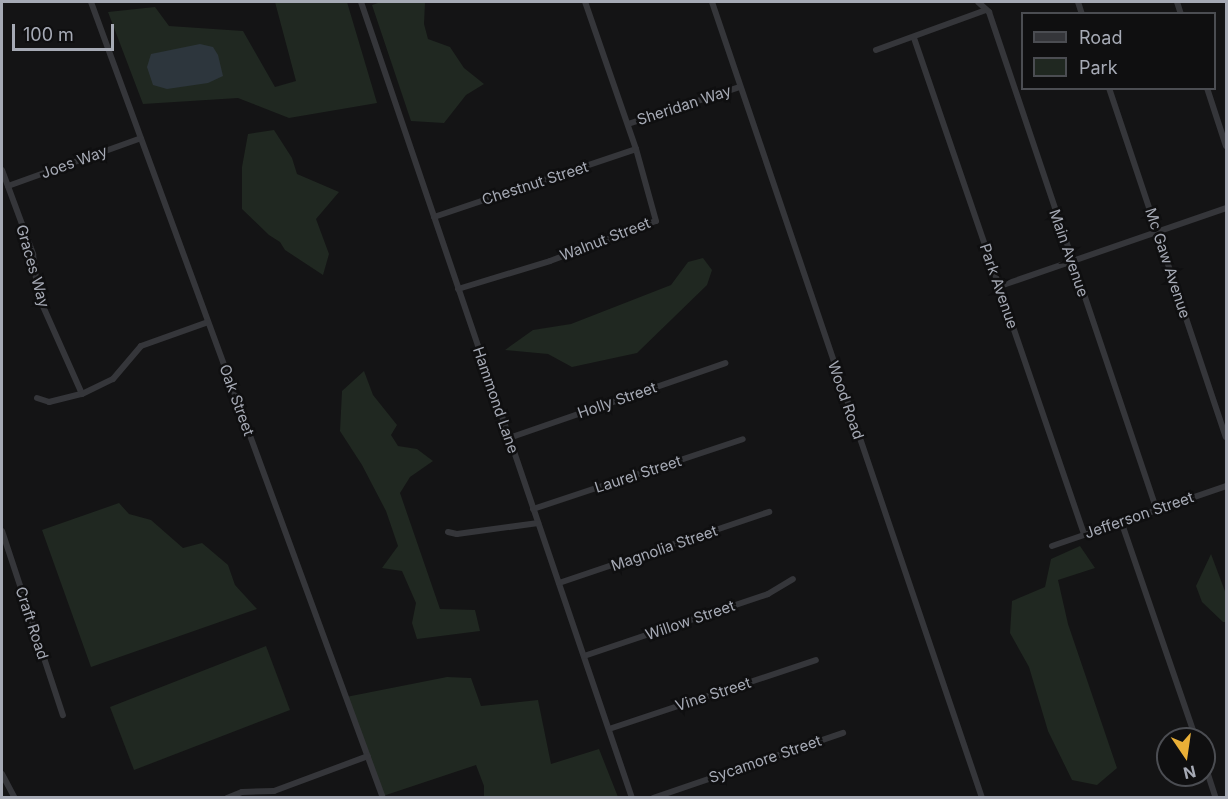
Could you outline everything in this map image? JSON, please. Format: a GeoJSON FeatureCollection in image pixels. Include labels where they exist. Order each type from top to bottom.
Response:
{"type":"FeatureCollection","features":[{"type":"Feature","properties":{"kind":"street","name":"Oak Street"},"geometry":{"type":"LineString","coordinates":[[91,2],[383,798]]}},
{"type":"Feature","properties":{"kind":"street","name":"Hammond Lane"},"geometry":{"type":"LineString","coordinates":[[361,2],[632,798]]}},
{"type":"Feature","properties":{"kind":"street","name":"Walnut Street"},"geometry":{"type":"LineString","coordinates":[[458,289],[550,261],[656,221],[628,124],[585,2]]}},
{"type":"Feature","properties":{"kind":"street","name":"Wood Road"},"geometry":{"type":"LineString","coordinates":[[712,2],[982,798]]}},
{"type":"Feature","properties":{"kind":"street","name":"Main Avenue"},"geometry":{"type":"LineString","coordinates":[[978,2],[986,10],[1156,508]]}},
{"type":"Feature","properties":{"kind":"street"},"geometry":{"type":"LineString","coordinates":[[876,50],[986,10]]}},
{"type":"Feature","properties":{"kind":"street","name":"Park Avenue"},"geometry":{"type":"LineString","coordinates":[[914,38],[1084,534]]}},
{"type":"Feature","properties":{"kind":"street","name":"Sheridan Way"},"geometry":{"type":"LineString","coordinates":[[628,124],[740,87]]}},
{"type":"Feature","properties":{"kind":"street","name":"Mc Gaw Avenue"},"geometry":{"type":"LineString","coordinates":[[1110,90],[1227,437]]}},
{"type":"Feature","properties":{"kind":"street"},"geometry":{"type":"LineString","coordinates":[[1208,90],[1227,146]]}},
{"type":"Feature","properties":{"kind":"street","name":"Joes Way"},"geometry":{"type":"LineString","coordinates":[[8,186],[141,138]]}},
{"type":"Feature","properties":{"kind":"street","name":"Chestnut Street"},"geometry":{"type":"LineString","coordinates":[[434,217],[636,149]]}},
{"type":"Feature","properties":{"kind":"street","name":"Graces Way"},"geometry":{"type":"LineString","coordinates":[[2,170],[33,254],[38,295],[82,394]]}},
{"type":"Feature","properties":{"kind":"street"},"geometry":{"type":"LineString","coordinates":[[1000,286],[1227,208]]}},
{"type":"Feature","properties":{"kind":"street"},"geometry":{"type":"LineString","coordinates":[[37,398],[49,402],[82,394],[113,379],[141,346],[208,322]]}},
{"type":"Feature","properties":{"kind":"street","name":"Holly Street"},"geometry":{"type":"LineString","coordinates":[[509,438],[725,363]]}},
{"type":"Feature","properties":{"kind":"street","name":"Laurel Street"},"geometry":{"type":"LineString","coordinates":[[533,509],[742,439]]}},
{"type":"Feature","properties":{"kind":"street","name":"Jefferson Street"},"geometry":{"type":"LineString","coordinates":[[1052,546],[1156,508],[1227,486]]}},
{"type":"Feature","properties":{"kind":"street","name":"Magnolia Street"},"geometry":{"type":"LineString","coordinates":[[559,583],[769,512]]}},
{"type":"Feature","properties":{"kind":"street"},"geometry":{"type":"LineString","coordinates":[[1121,521],[1192,727]]}},
{"type":"Feature","properties":{"kind":"street"},"geometry":{"type":"LineString","coordinates":[[447,532],[457,534],[538,523]]}},
{"type":"Feature","properties":{"kind":"street","name":"Craft Road"},"geometry":{"type":"LineString","coordinates":[[2,533],[63,715]]}},
{"type":"Feature","properties":{"kind":"street","name":"Willow Street"},"geometry":{"type":"LineString","coordinates":[[584,656],[768,594],[793,579]]}},
{"type":"Feature","properties":{"kind":"street","name":"Vine Street"},"geometry":{"type":"LineString","coordinates":[[609,729],[816,660]]}},
{"type":"Feature","properties":{"kind":"street","name":"Sycamore Street"},"geometry":{"type":"LineString","coordinates":[[653,798],[843,733]]}},
{"type":"Feature","properties":{"kind":"street"},"geometry":{"type":"LineString","coordinates":[[227,798],[242,792],[274,791],[368,756]]}},
{"type":"Feature","properties":{"kind":"street"},"geometry":{"type":"LineString","coordinates":[[2,774],[15,798]]}},
{"type":"Feature","properties":{"kind":"green space"},"geometry":{"type":"Polygon","coordinates":[[[275,2],[347,2],[377,103],[289,118],[238,98],[143,104],[108,12],[155,7],[169,26],[243,31],[275,87],[296,81],[275,2]]]}},
{"type":"Feature","properties":{"kind":"green space"},"geometry":{"type":"Polygon","coordinates":[[[381,2],[425,2],[424,24],[428,39],[450,47],[464,68],[484,84],[466,95],[444,123],[411,121],[372,5],[381,2]]]}},
{"type":"Feature","properties":{"kind":"green space"},"geometry":{"type":"Polygon","coordinates":[[[274,130],[292,158],[297,174],[339,192],[316,219],[329,254],[323,275],[285,250],[280,242],[269,235],[242,209],[242,167],[248,134],[274,130]]]}},
{"type":"Feature","properties":{"kind":"green space"},"geometry":{"type":"Polygon","coordinates":[[[703,258],[712,270],[707,285],[637,353],[572,367],[548,354],[505,350],[533,330],[571,324],[671,285],[688,262],[703,258]]]}},
{"type":"Feature","properties":{"kind":"green space"},"geometry":{"type":"Polygon","coordinates":[[[364,371],[373,395],[397,425],[391,435],[398,446],[417,449],[433,461],[410,477],[400,493],[440,609],[475,610],[480,631],[417,639],[412,623],[416,603],[402,571],[382,568],[398,546],[386,511],[362,465],[340,431],[342,391],[364,371]]]}},
{"type":"Feature","properties":{"kind":"green space"},"geometry":{"type":"Polygon","coordinates":[[[119,503],[129,514],[151,520],[183,548],[202,543],[228,565],[235,585],[257,609],[91,667],[42,530],[119,503]]]}},
{"type":"Feature","properties":{"kind":"green space"},"geometry":{"type":"Polygon","coordinates":[[[1080,546],[1095,568],[1058,580],[1068,624],[1117,768],[1097,785],[1072,780],[1048,731],[1029,667],[1010,633],[1012,601],[1045,587],[1051,559],[1080,546]]]}},
{"type":"Feature","properties":{"kind":"green space"},"geometry":{"type":"Polygon","coordinates":[[[1211,554],[1226,594],[1226,622],[1223,622],[1202,602],[1196,586],[1211,554]]]}},
{"type":"Feature","properties":{"kind":"green space"},"geometry":{"type":"Polygon","coordinates":[[[266,646],[290,710],[134,770],[110,707],[266,646]]]}},
{"type":"Feature","properties":{"kind":"green space"},"geometry":{"type":"Polygon","coordinates":[[[447,677],[471,678],[481,706],[538,700],[551,764],[599,749],[618,797],[484,797],[484,786],[476,765],[383,796],[346,697],[447,677]]]}},
{"type":"Feature","properties":{"kind":"shaded area"},"geometry":{"type":"Polygon","coordinates":[[[200,44],[213,47],[218,55],[223,76],[208,83],[167,89],[153,85],[147,67],[151,54],[200,44]]]}}]}
